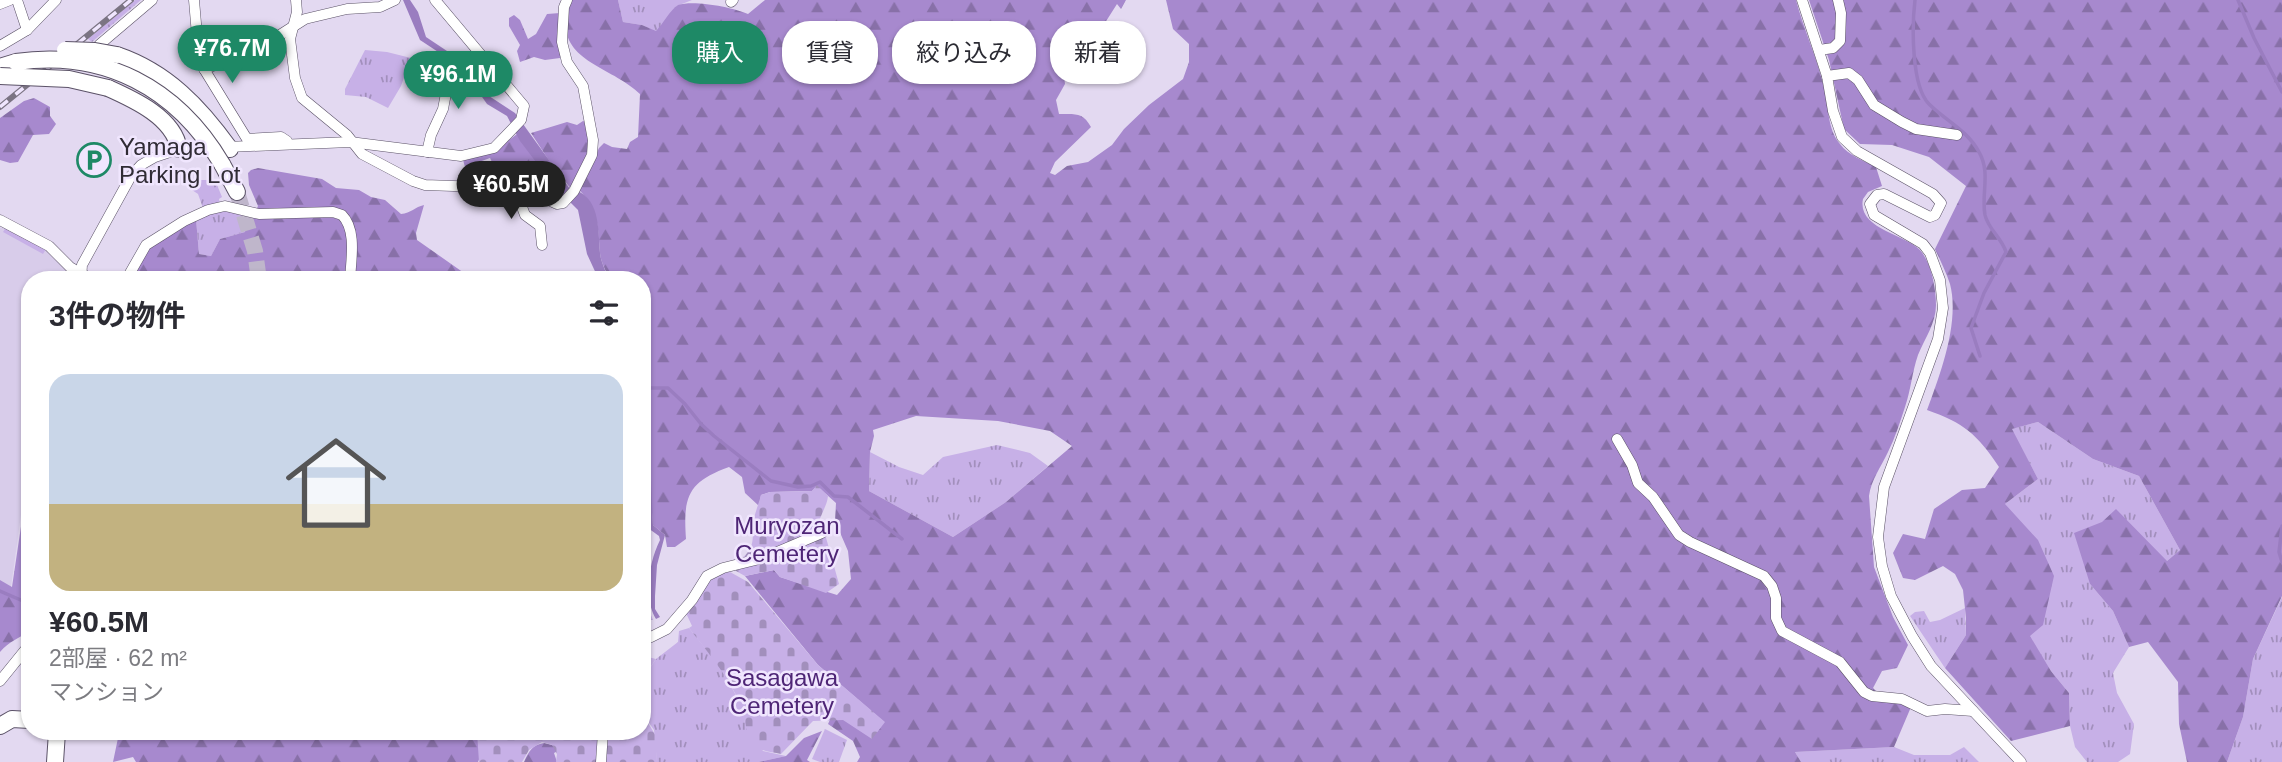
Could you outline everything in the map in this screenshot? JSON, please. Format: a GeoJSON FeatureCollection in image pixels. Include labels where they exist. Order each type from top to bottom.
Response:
{"type":"FeatureCollection","features":[{"type":"Feature","properties":{"kind":"main road"},"geometry":{"type":"LineString","coordinates":[[16,62],[33,52],[80,50],[117,55],[149,69],[173,85],[200,109],[230,149]]}},
{"type":"Feature","properties":{"kind":"main road"},"geometry":{"type":"LineString","coordinates":[[0,66],[33,59],[77,60],[132,77],[181,112],[206,141],[237,192]]}},
{"type":"Feature","properties":{"kind":"main road"},"geometry":{"type":"LineString","coordinates":[[0,76],[81,81],[108,88],[145,107],[174,133],[179,149]]}},
{"type":"Feature","properties":{"kind":"main road"},"geometry":{"type":"LineString","coordinates":[[0,726],[12,719],[21,720]]}},
{"type":"Feature","properties":{"kind":"main road"},"geometry":{"type":"LineString","coordinates":[[55,762],[56,740]]}},
{"type":"Feature","properties":{"kind":"street"},"geometry":{"type":"LineString","coordinates":[[0,4],[10,0]]}},
{"type":"Feature","properties":{"kind":"street"},"geometry":{"type":"LineString","coordinates":[[18,0],[27,30]]}},
{"type":"Feature","properties":{"kind":"street"},"geometry":{"type":"LineString","coordinates":[[0,46],[27,30],[56,0]]}},
{"type":"Feature","properties":{"kind":"street"},"geometry":{"type":"LineString","coordinates":[[99,45],[152,0]]}},
{"type":"Feature","properties":{"kind":"street"},"geometry":{"type":"LineString","coordinates":[[194,0],[200,59],[247,139],[281,137],[290,143]]}},
{"type":"Feature","properties":{"kind":"street"},"geometry":{"type":"LineString","coordinates":[[296,0],[295,24],[290,39],[298,89],[310,105],[347,135],[362,154],[419,183],[496,186],[521,190],[557,204],[571,195],[592,155],[593,140],[583,86],[566,62],[562,42],[564,7],[567,0]]}},
{"type":"Feature","properties":{"kind":"street"},"geometry":{"type":"LineString","coordinates":[[204,69],[253,52],[295,24],[347,9],[380,7],[395,0]]}},
{"type":"Feature","properties":{"kind":"street"},"geometry":{"type":"LineString","coordinates":[[82,271],[82,265],[131,176],[148,160],[179,149],[350,142],[461,156],[494,148],[521,120],[523,103],[435,0]]}},
{"type":"Feature","properties":{"kind":"street"},"geometry":{"type":"LineString","coordinates":[[1802,0],[1827,76],[1838,127],[1848,145],[1933,194],[1941,203],[1935,215],[1930,216],[1884,194],[1877,195],[1870,205],[1874,215],[1923,244],[1930,253],[1940,280],[1943,308],[1938,339],[1884,487],[1878,537],[1882,566],[1891,596],[1931,666],[2021,762]]}},
{"type":"Feature","properties":{"kind":"street"},"geometry":{"type":"LineString","coordinates":[[1819,50],[1833,48],[1842,36],[1838,0]]}},
{"type":"Feature","properties":{"kind":"street"},"geometry":{"type":"LineString","coordinates":[[427,152],[431,135],[443,109],[452,62]]}},
{"type":"Feature","properties":{"kind":"street"},"geometry":{"type":"LineString","coordinates":[[1827,76],[1849,73],[1858,80],[1874,105],[1902,122],[1916,129],[1957,135]]}},
{"type":"Feature","properties":{"kind":"street"},"geometry":{"type":"LineString","coordinates":[[496,186],[519,199],[525,215],[540,226],[542,245]]}},
{"type":"Feature","properties":{"kind":"street"},"geometry":{"type":"LineString","coordinates":[[131,271],[146,245],[184,221],[225,206],[259,214],[332,212],[342,215],[349,225],[352,249],[351,271]]}},
{"type":"Feature","properties":{"kind":"street"},"geometry":{"type":"LineString","coordinates":[[0,220],[49,246],[75,271]]}},
{"type":"Feature","properties":{"kind":"street"},"geometry":{"type":"LineString","coordinates":[[1617,439],[1632,465],[1638,483],[1653,497],[1679,535],[1764,576],[1772,586],[1776,598],[1776,618],[1782,631],[1840,662],[1864,692],[1872,696],[1902,699],[1927,711],[1973,711]]}},
{"type":"Feature","properties":{"kind":"street"},"geometry":{"type":"LineString","coordinates":[[651,637],[667,629],[692,600],[707,576],[763,558],[822,533]]}},
{"type":"Feature","properties":{"kind":"street"},"geometry":{"type":"LineString","coordinates":[[0,681],[21,655]]}},
{"type":"Feature","properties":{"kind":"street"},"geometry":{"type":"LineString","coordinates":[[601,762],[602,740]]}},
{"type":"Feature","properties":{"kind":"shaded area"},"geometry":{"type":"Polygon","coordinates":[[[403,0],[410,0],[418,12],[426,37],[465,63],[489,96],[515,113],[570,189],[580,192],[593,205],[601,257],[606,271],[595,271],[587,254],[578,210],[555,187],[520,141],[507,116],[487,104],[461,67],[420,40],[403,0]]]}},
{"type":"Feature","properties":{"kind":"shaded area"},"geometry":{"type":"Polygon","coordinates":[[[6,227],[46,249],[72,271],[21,271],[21,515],[11,587],[0,580],[0,228],[6,227]]]}},
{"type":"Feature","properties":{"kind":"shaded area"},"geometry":{"type":"Polygon","coordinates":[[[651,481],[653,525],[665,535],[657,565],[655,609],[660,617],[656,619],[651,606],[651,570],[659,536],[651,530],[651,481]]]}},
{"type":"Feature","properties":{"kind":"green space"},"geometry":{"type":"Polygon","coordinates":[[[135,0],[141,0],[92,42],[88,39],[135,0]]]}},
{"type":"Feature","properties":{"kind":"green space"},"geometry":{"type":"Polygon","coordinates":[[[572,0],[618,0],[623,22],[642,25],[656,31],[675,7],[693,3],[748,14],[765,0],[1126,0],[1121,9],[1117,4],[1106,21],[1050,21],[1050,84],[1065,84],[1056,100],[1059,114],[1082,116],[1091,127],[1055,162],[1050,173],[1055,175],[1067,166],[1088,162],[1112,145],[1149,105],[1183,79],[1189,62],[1189,44],[1173,29],[1166,0],[1796,0],[1821,76],[1836,138],[1847,151],[1876,167],[1882,186],[1868,192],[1863,199],[1863,209],[1874,224],[1919,249],[1930,268],[1935,291],[1934,318],[1918,355],[1907,401],[1891,447],[1874,479],[1869,496],[1874,567],[1893,617],[1908,645],[1897,668],[1882,671],[1873,688],[1880,695],[1911,707],[1894,747],[1795,752],[1801,762],[857,762],[860,757],[853,741],[828,724],[833,713],[884,722],[818,665],[745,576],[774,570],[780,577],[837,595],[851,579],[848,551],[835,521],[836,503],[817,486],[812,491],[770,492],[761,495],[759,506],[745,493],[742,477],[729,467],[705,479],[691,492],[687,501],[686,539],[675,547],[667,547],[665,535],[653,525],[651,271],[606,271],[594,211],[579,190],[604,143],[627,149],[630,142],[638,137],[640,94],[574,48],[567,36],[566,20],[572,0]],[[916,416],[873,430],[869,491],[953,537],[1006,502],[1072,446],[1050,431],[998,421],[916,416]]]}},
{"type":"Feature","properties":{"kind":"green space"},"geometry":{"type":"Polygon","coordinates":[[[618,0],[692,0],[677,6],[657,32],[642,25],[623,22],[618,0]]]}},
{"type":"Feature","properties":{"kind":"green space"},"geometry":{"type":"Polygon","coordinates":[[[1809,0],[2282,0],[2282,596],[2253,659],[2243,717],[2227,762],[2187,762],[2179,724],[2178,682],[2148,642],[2129,647],[2113,611],[2090,584],[2074,533],[2102,522],[2116,509],[2167,561],[2180,550],[2139,476],[2093,459],[2038,422],[2012,429],[2038,479],[2005,504],[2038,540],[2054,576],[2043,625],[2030,636],[2051,671],[2069,693],[2070,726],[2011,741],[1945,668],[1966,635],[1963,590],[1955,574],[1943,566],[1915,580],[1903,578],[1893,553],[1903,534],[1925,539],[1934,509],[1962,490],[1985,488],[1999,467],[1969,431],[1927,410],[1947,348],[1952,315],[1950,284],[1935,249],[1966,186],[1929,157],[1892,145],[1860,144],[1844,129],[1829,60],[1809,0]]]}},
{"type":"Feature","properties":{"kind":"green space"},"geometry":{"type":"Polygon","coordinates":[[[560,13],[560,58],[545,60],[534,57],[520,62],[517,51],[520,45],[509,26],[509,18],[514,15],[520,20],[528,39],[536,34],[547,14],[560,13]]]}},
{"type":"Feature","properties":{"kind":"green space"},"geometry":{"type":"Polygon","coordinates":[[[365,50],[411,58],[401,86],[388,108],[366,97],[345,95],[345,89],[365,50]]]}},
{"type":"Feature","properties":{"kind":"green space"},"geometry":{"type":"Polygon","coordinates":[[[34,98],[50,107],[50,116],[56,124],[49,134],[33,135],[18,162],[0,160],[0,118],[24,101],[34,98]]]}},
{"type":"Feature","properties":{"kind":"green space"},"geometry":{"type":"Polygon","coordinates":[[[583,121],[587,122],[588,149],[571,189],[531,133],[567,122],[577,125],[583,121]]]}},
{"type":"Feature","properties":{"kind":"green space"},"geometry":{"type":"Polygon","coordinates":[[[517,134],[564,199],[547,197],[516,182],[500,178],[490,158],[465,167],[463,160],[492,151],[517,134]]]}},
{"type":"Feature","properties":{"kind":"green space"},"geometry":{"type":"Polygon","coordinates":[[[258,168],[322,179],[336,188],[359,190],[371,197],[385,200],[401,214],[424,205],[416,233],[417,240],[461,271],[354,271],[351,221],[345,211],[336,208],[256,210],[258,206],[249,185],[248,173],[258,168]]]}},
{"type":"Feature","properties":{"kind":"green space"},"geometry":{"type":"Polygon","coordinates":[[[192,180],[215,180],[222,197],[219,199],[220,204],[203,208],[198,194],[192,190],[192,180]]]}},
{"type":"Feature","properties":{"kind":"green space"},"geometry":{"type":"Polygon","coordinates":[[[227,210],[247,216],[245,232],[220,239],[211,256],[199,254],[196,219],[212,212],[227,210]]]}},
{"type":"Feature","properties":{"kind":"green space"},"geometry":{"type":"Polygon","coordinates":[[[247,216],[331,217],[341,220],[347,242],[346,271],[135,271],[147,250],[196,219],[199,254],[211,256],[220,239],[245,232],[247,216]]]}},
{"type":"Feature","properties":{"kind":"green space"},"geometry":{"type":"Polygon","coordinates":[[[6,227],[46,249],[43,254],[3,232],[6,227]]]}},
{"type":"Feature","properties":{"kind":"green space"},"geometry":{"type":"Polygon","coordinates":[[[2038,422],[2093,459],[2139,476],[2180,550],[2167,561],[2090,584],[2113,611],[2129,647],[2113,673],[2117,693],[2134,724],[2130,754],[2118,762],[2087,762],[2075,747],[2070,726],[2069,693],[2029,636],[2005,504],[2038,479],[2011,429],[2038,422]]]}},
{"type":"Feature","properties":{"kind":"green space"},"geometry":{"type":"Polygon","coordinates":[[[997,445],[1030,453],[1048,466],[1006,502],[953,537],[869,491],[870,452],[899,467],[923,475],[943,457],[997,445]]]}},
{"type":"Feature","properties":{"kind":"green space","name":"Muryozan Cemetery"},"geometry":{"type":"Polygon","coordinates":[[[817,485],[828,496],[818,527],[825,534],[839,584],[826,593],[780,577],[774,570],[745,576],[736,571],[736,562],[751,548],[754,518],[761,495],[770,492],[812,491],[817,485]]]}},
{"type":"Feature","properties":{"kind":"green space"},"geometry":{"type":"Polygon","coordinates":[[[21,526],[21,636],[0,652],[0,580],[12,587],[21,526]]]}},
{"type":"Feature","properties":{"kind":"green space","name":"Sasagawa Cemetery"},"geometry":{"type":"Polygon","coordinates":[[[730,572],[748,582],[818,665],[885,722],[872,739],[843,720],[813,721],[781,754],[764,751],[756,746],[749,734],[736,695],[689,628],[692,626],[686,613],[709,581],[730,572]]]}},
{"type":"Feature","properties":{"kind":"green space"},"geometry":{"type":"Polygon","coordinates":[[[2282,597],[2282,762],[2227,762],[2243,717],[2253,659],[2282,597]]]}},
{"type":"Feature","properties":{"kind":"green space"},"geometry":{"type":"Polygon","coordinates":[[[1965,608],[1966,635],[1945,668],[1910,616],[1924,611],[1930,622],[1965,608]]]}},
{"type":"Feature","properties":{"kind":"green space"},"geometry":{"type":"Polygon","coordinates":[[[689,628],[722,669],[742,707],[745,723],[763,751],[786,756],[759,762],[657,762],[654,730],[651,726],[651,666],[656,659],[678,642],[679,631],[689,628]]]}},
{"type":"Feature","properties":{"kind":"green space"},"geometry":{"type":"Polygon","coordinates":[[[651,728],[656,736],[657,762],[606,762],[607,740],[651,740],[651,728]]]}},
{"type":"Feature","properties":{"kind":"green space"},"geometry":{"type":"Polygon","coordinates":[[[825,729],[847,740],[839,762],[812,759],[825,729]]]}},
{"type":"Feature","properties":{"kind":"green space"},"geometry":{"type":"Polygon","coordinates":[[[822,731],[807,760],[810,762],[759,762],[786,756],[804,738],[822,731]]]}},
{"type":"Feature","properties":{"kind":"green space"},"geometry":{"type":"Polygon","coordinates":[[[118,740],[487,740],[478,762],[136,762],[133,757],[113,762],[118,740]]]}},
{"type":"Feature","properties":{"kind":"green space"},"geometry":{"type":"Polygon","coordinates":[[[478,740],[597,740],[596,762],[556,762],[557,754],[552,745],[542,742],[529,750],[522,762],[479,762],[478,740]]]}},
{"type":"Feature","properties":{"kind":"green space"},"geometry":{"type":"Polygon","coordinates":[[[544,743],[560,747],[560,750],[554,753],[557,762],[524,762],[531,749],[544,743]]]}},
{"type":"Feature","properties":{"kind":"green space"},"geometry":{"type":"Polygon","coordinates":[[[1894,747],[1914,755],[1950,755],[1964,747],[1979,762],[1801,762],[1795,752],[1894,747]]]}},
{"type":"Feature","properties":{"kind":"waterway"},"geometry":{"type":"LineString","coordinates":[[1915,0],[1913,39],[1919,84],[1929,104],[1962,132],[1979,152],[1985,175],[1985,215],[2006,252],[1984,293],[1971,328],[1980,356]]}},
{"type":"Feature","properties":{"kind":"waterway"},"geometry":{"type":"LineString","coordinates":[[2238,0],[2282,92]]}},
{"type":"Feature","properties":{"kind":"waterway"},"geometry":{"type":"LineString","coordinates":[[651,388],[668,388],[714,436],[771,481],[798,487],[820,482],[834,496],[848,497],[902,539]]}},
{"type":"Feature","properties":{"kind":"waterway"},"geometry":{"type":"LineString","coordinates":[[2282,526],[2279,552],[2282,562]]}},
{"type":"Feature","properties":{"kind":"waterway"},"geometry":{"type":"LineString","coordinates":[[0,591],[21,600]]}},
{"type":"Feature","properties":{"kind":"tunnel"},"geometry":{"type":"LineString","coordinates":[[237,192],[255,251],[258,271]]}},
{"type":"Feature","properties":{"kind":"railway"},"geometry":{"type":"LineString","coordinates":[[0,107],[131,0]]}},
{"type":"Feature","properties":{"kind":"place","name":"Yamaga Parking Lot"},"geometry":{"type":"Point","coordinates":[94,160]}}]}
